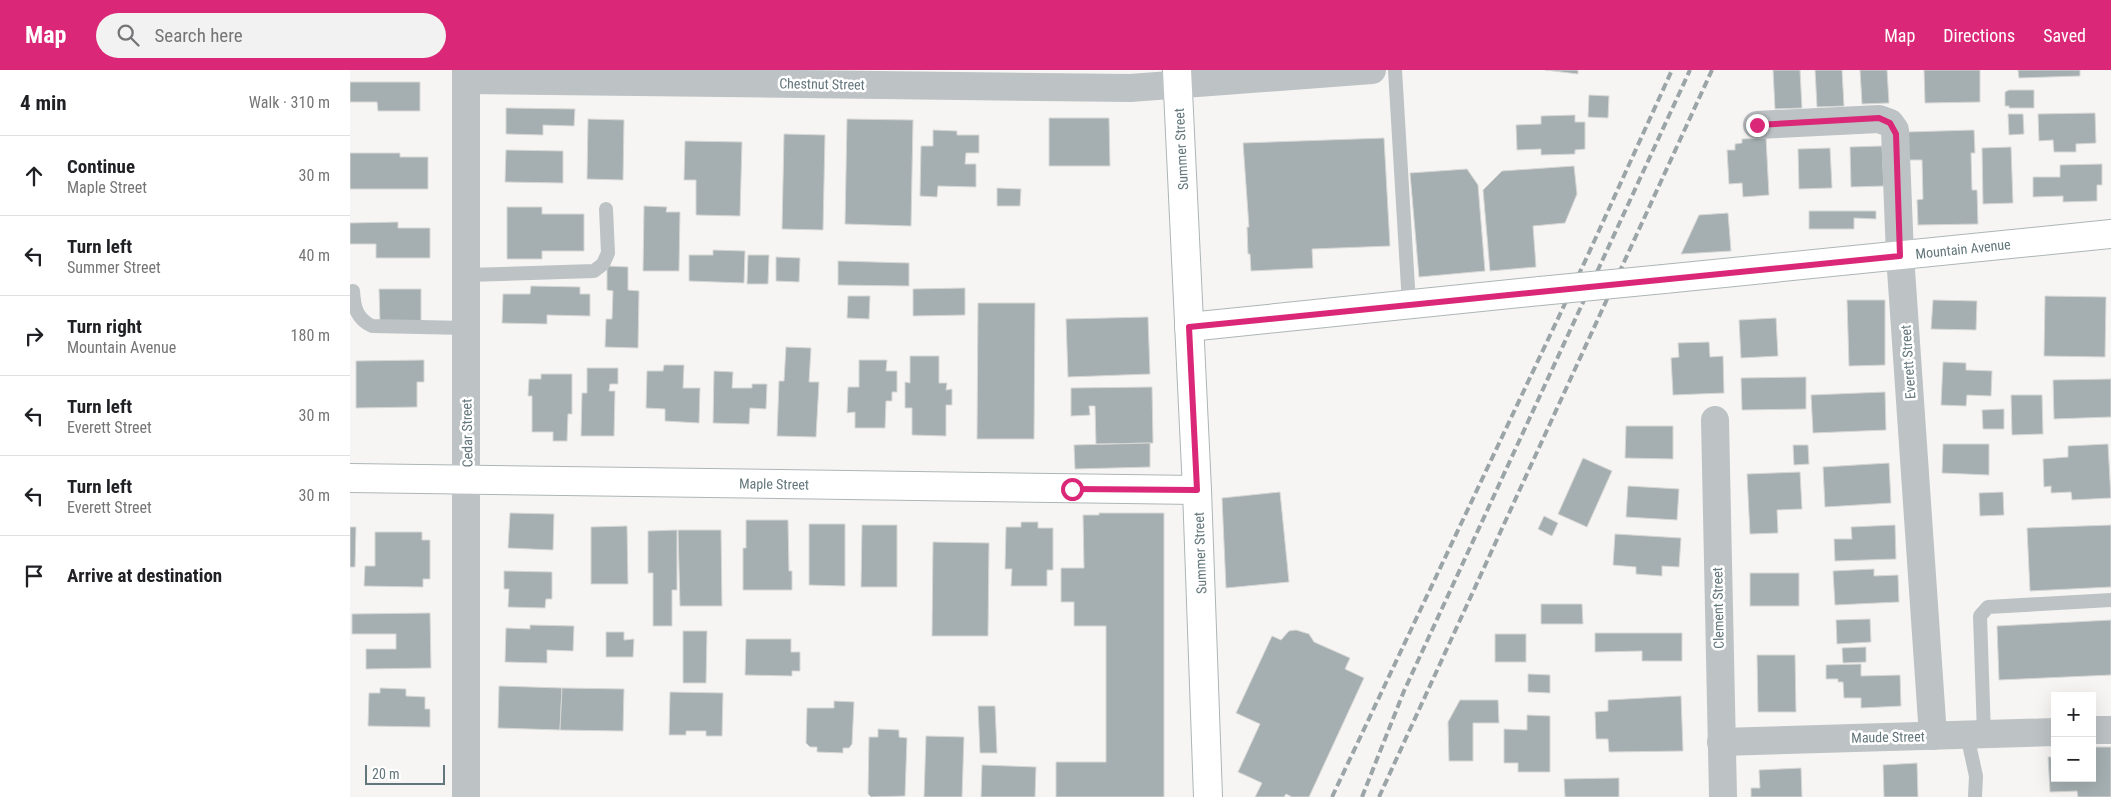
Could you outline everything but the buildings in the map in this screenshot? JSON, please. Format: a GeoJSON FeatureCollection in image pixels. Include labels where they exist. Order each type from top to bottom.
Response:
{"type":"FeatureCollection","features":[{"type":"Feature","properties":{"kind":"street","name":"Chestnut Street"},"geometry":{"type":"LineString","coordinates":[[466,75],[748,77],[1130,88],[1177,77],[1372,70]]}},
{"type":"Feature","properties":{"kind":"street","name":"Cedar Street"},"geometry":{"type":"LineString","coordinates":[[466,75],[468,479],[466,797]]}},
{"type":"Feature","properties":{"kind":"street","name":"Summer Street"},"geometry":{"type":"LineString","coordinates":[[1177,77],[1197,490],[1208,797]]}},
{"type":"Feature","properties":{"kind":"street","name":"Everett Street"},"geometry":{"type":"LineString","coordinates":[[1757,125],[1879,118],[1890,123],[1896,134],[1900,256],[1934,736]]}},
{"type":"Feature","properties":{"kind":"street","name":"Mountain Avenue"},"geometry":{"type":"LineString","coordinates":[[1189,327],[2111,234]]}},
{"type":"Feature","properties":{"kind":"street","name":"Clement Street"},"geometry":{"type":"LineString","coordinates":[[1715,420],[1723,797]]}},
{"type":"Feature","properties":{"kind":"street","name":"Maple Street"},"geometry":{"type":"LineString","coordinates":[[350,478],[1197,490]]}},
{"type":"Feature","properties":{"kind":"street"},"geometry":{"type":"LineString","coordinates":[[2096,730],[2111,730]]}},
{"type":"Feature","properties":{"kind":"street","name":"Maude Street"},"geometry":{"type":"LineString","coordinates":[[1721,742],[2051,732]]}},
{"type":"Feature","properties":{"kind":"lane"},"geometry":{"type":"LineString","coordinates":[[1395,70],[1409,304]]}},
{"type":"Feature","properties":{"kind":"lane"},"geometry":{"type":"LineString","coordinates":[[467,275],[594,271],[603,264],[608,253],[606,209]]}},
{"type":"Feature","properties":{"kind":"lane"},"geometry":{"type":"LineString","coordinates":[[353,291],[356,313],[364,322],[372,326],[466,328]]}},
{"type":"Feature","properties":{"kind":"lane"},"geometry":{"type":"LineString","coordinates":[[1975,797],[1980,616],[1988,607],[2111,600]]}},
{"type":"Feature","properties":{"kind":"railway"},"geometry":{"type":"LineString","coordinates":[[1332,797],[1587,257],[1672,70]]}},
{"type":"Feature","properties":{"kind":"railway"},"geometry":{"type":"LineString","coordinates":[[1362,797],[1404,691],[1690,70]]}},
{"type":"Feature","properties":{"kind":"railway"},"geometry":{"type":"LineString","coordinates":[[1379,797],[1712,70]]}},
{"type":"Feature","properties":{"kind":"route"},"geometry":{"type":"LineString","coordinates":[[1072,489],[1197,490],[1189,327],[1900,256],[1896,134],[1890,123],[1879,118],[1757,125]]}}]}
